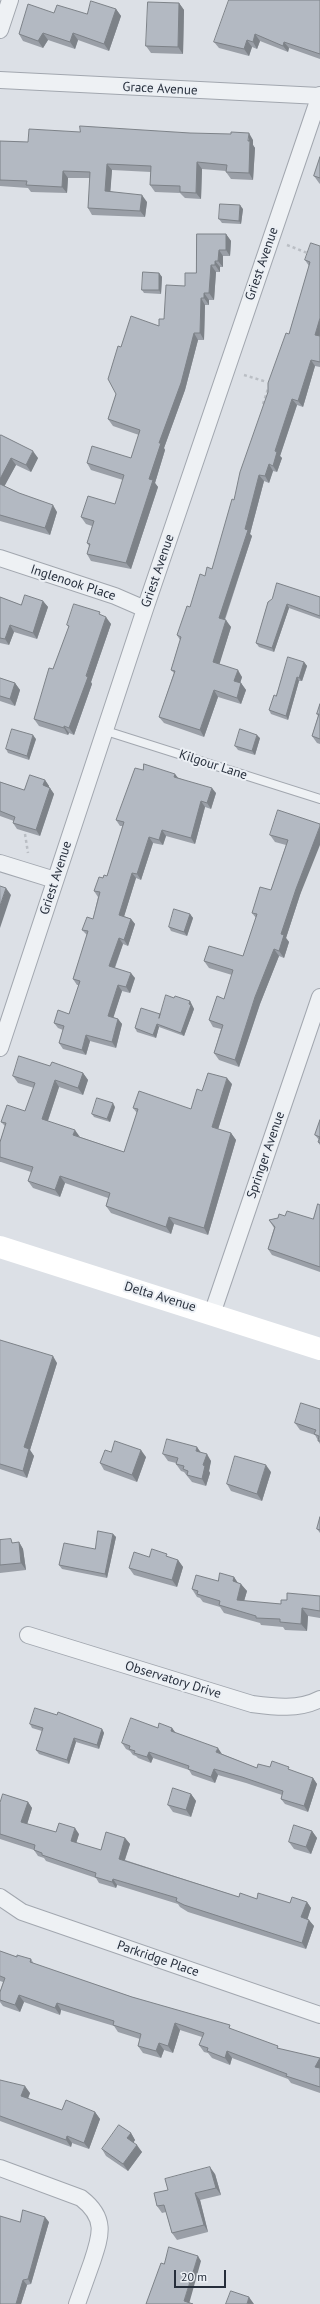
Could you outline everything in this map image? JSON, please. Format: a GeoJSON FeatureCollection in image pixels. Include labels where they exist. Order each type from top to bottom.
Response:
{"type":"FeatureCollection","features":[{"type":"Feature","properties":{"kind":"street"},"geometry":{"type":"LineString","coordinates":[[0,30],[10,0]]}},
{"type":"Feature","properties":{"kind":"street","name":"Grace Avenue"},"geometry":{"type":"LineString","coordinates":[[0,80],[320,96]]}},
{"type":"Feature","properties":{"kind":"street","name":"Griest Avenue"},"geometry":{"type":"LineString","coordinates":[[0,1048],[106,731],[145,609],[320,96]]}},
{"type":"Feature","properties":{"kind":"street","name":"Inglenook Place"},"geometry":{"type":"LineString","coordinates":[[0,558],[114,596],[145,609]]}},
{"type":"Feature","properties":{"kind":"street"},"geometry":{"type":"LineString","coordinates":[[0,863],[55,880]]}},
{"type":"Feature","properties":{"kind":"street","name":"Springer Avenue"},"geometry":{"type":"LineString","coordinates":[[212,1314],[320,997]]}},
{"type":"Feature","properties":{"kind":"street","name":"Delta Avenue"},"geometry":{"type":"LineString","coordinates":[[0,1247],[320,1349]]}},
{"type":"Feature","properties":{"kind":"street","name":"Observatory Drive"},"geometry":{"type":"LineString","coordinates":[[28,1635],[252,1704],[276,1707],[293,1706],[320,1699]]}},
{"type":"Feature","properties":{"kind":"street","name":"Parkridge Place"},"geometry":{"type":"LineString","coordinates":[[0,1897],[22,1912],[320,2015]]}},
{"type":"Feature","properties":{"kind":"street"},"geometry":{"type":"LineString","coordinates":[[0,2168],[81,2198],[90,2205],[96,2214],[100,2225],[99,2242],[77,2304]]}},
{"type":"Feature","properties":{"kind":"lane","name":"Kilgour Lane"},"geometry":{"type":"LineString","coordinates":[[106,731],[320,799]]}},
{"type":"Feature","properties":{"kind":"path"},"geometry":{"type":"LineString","coordinates":[[287,245],[313,255]]}},
{"type":"Feature","properties":{"kind":"path"},"geometry":{"type":"LineString","coordinates":[[244,375],[267,382]]}},
{"type":"Feature","properties":{"kind":"path"},"geometry":{"type":"LineString","coordinates":[[263,404],[268,389]]}},
{"type":"Feature","properties":{"kind":"path"},"geometry":{"type":"LineString","coordinates":[[25,834],[28,853]]}},
{"type":"Feature","properties":{"kind":"building"},"geometry":{"type":"Polygon","coordinates":[[[229,0],[320,0],[320,54],[284,42],[283,46],[255,34],[253,42],[247,40],[244,49],[214,42],[229,0]]]}},
{"type":"Feature","properties":{"kind":"building"},"geometry":{"type":"Polygon","coordinates":[[[91,1],[116,9],[104,44],[73,33],[70,42],[43,33],[38,41],[19,34],[28,4],[54,13],[57,5],[87,14],[91,1]]]}},
{"type":"Feature","properties":{"kind":"building"},"geometry":{"type":"Polygon","coordinates":[[[148,2],[179,3],[178,47],[146,46],[148,2]]]}},
{"type":"Feature","properties":{"kind":"building"},"geometry":{"type":"Polygon","coordinates":[[[80,126],[190,133],[249,133],[249,173],[226,172],[227,165],[197,162],[196,193],[180,192],[180,186],[150,185],[151,166],[107,164],[105,191],[142,195],[140,211],[88,208],[90,172],[63,171],[62,187],[26,185],[27,181],[0,180],[0,141],[28,142],[29,129],[80,132],[80,126]]]}},
{"type":"Feature","properties":{"kind":"building"},"geometry":{"type":"Polygon","coordinates":[[[320,157],[320,178],[314,176],[320,157]]]}},
{"type":"Feature","properties":{"kind":"building"},"geometry":{"type":"Polygon","coordinates":[[[220,204],[240,205],[239,221],[219,219],[220,204]]]}},
{"type":"Feature","properties":{"kind":"building"},"geometry":{"type":"Polygon","coordinates":[[[197,234],[226,234],[226,250],[219,250],[218,261],[215,261],[215,265],[211,265],[209,293],[204,293],[204,298],[201,298],[200,333],[194,333],[181,383],[159,443],[161,443],[149,479],[153,480],[126,563],[87,554],[90,544],[87,543],[94,521],[81,517],[88,496],[115,504],[124,475],[87,463],[92,446],[131,458],[140,430],[108,419],[116,394],[108,379],[118,346],[121,347],[131,316],[159,326],[159,319],[164,319],[166,285],[185,286],[185,273],[196,273],[197,234]]]}},
{"type":"Feature","properties":{"kind":"building"},"geometry":{"type":"Polygon","coordinates":[[[311,243],[320,246],[320,318],[315,335],[320,336],[320,362],[311,360],[298,401],[292,399],[275,451],[277,452],[273,466],[269,464],[265,476],[259,475],[245,529],[248,530],[219,618],[226,620],[213,662],[238,670],[234,681],[241,683],[237,698],[214,690],[200,730],[159,717],[175,671],[171,670],[181,637],[177,635],[187,606],[190,607],[200,574],[205,576],[207,567],[212,569],[232,499],[234,500],[240,472],[268,392],[268,383],[286,333],[289,334],[310,262],[305,260],[311,243]]]}},
{"type":"Feature","properties":{"kind":"building"},"geometry":{"type":"Polygon","coordinates":[[[143,272],[159,273],[159,290],[142,290],[143,272]]]}},
{"type":"Feature","properties":{"kind":"building"},"geometry":{"type":"Polygon","coordinates":[[[1,435],[33,451],[26,465],[11,458],[0,479],[0,437],[1,435]]]}},
{"type":"Feature","properties":{"kind":"building"},"geometry":{"type":"Polygon","coordinates":[[[0,484],[19,493],[53,505],[45,528],[0,515],[0,484]]]}},
{"type":"Feature","properties":{"kind":"building"},"geometry":{"type":"Polygon","coordinates":[[[277,583],[320,597],[320,616],[287,604],[272,648],[256,643],[268,602],[272,599],[277,583]]]}},
{"type":"Feature","properties":{"kind":"building"},"geometry":{"type":"Polygon","coordinates":[[[25,595],[43,601],[33,633],[10,625],[5,639],[0,638],[0,597],[21,605],[25,595]]]}},
{"type":"Feature","properties":{"kind":"building"},"geometry":{"type":"Polygon","coordinates":[[[74,604],[100,612],[99,614],[106,617],[86,676],[88,677],[69,728],[64,726],[64,728],[34,719],[49,668],[53,669],[69,626],[67,625],[74,604]]]}},
{"type":"Feature","properties":{"kind":"building"},"geometry":{"type":"Polygon","coordinates":[[[288,657],[304,662],[299,678],[297,677],[286,716],[269,710],[274,695],[276,696],[288,657]]]}},
{"type":"Feature","properties":{"kind":"building"},"geometry":{"type":"Polygon","coordinates":[[[0,678],[15,683],[10,699],[0,696],[0,678]]]}},
{"type":"Feature","properties":{"kind":"building"},"geometry":{"type":"Polygon","coordinates":[[[320,704],[320,739],[312,736],[319,714],[317,714],[320,704]]]}},
{"type":"Feature","properties":{"kind":"building"},"geometry":{"type":"Polygon","coordinates":[[[12,729],[33,735],[27,756],[6,749],[12,729]]]}},
{"type":"Feature","properties":{"kind":"building"},"geometry":{"type":"Polygon","coordinates":[[[240,729],[257,735],[252,751],[235,746],[240,729]]]}},
{"type":"Feature","properties":{"kind":"building"},"geometry":{"type":"Polygon","coordinates":[[[144,764],[175,774],[174,777],[212,788],[207,803],[201,801],[191,838],[162,830],[159,840],[149,837],[137,874],[132,873],[119,915],[131,919],[124,940],[119,938],[109,966],[131,973],[126,987],[118,985],[108,1016],[118,1019],[112,1042],[86,1035],[82,1050],[59,1043],[64,1026],[54,1023],[58,1010],[69,1014],[80,981],[73,979],[88,931],[82,930],[87,917],[93,919],[100,892],[94,891],[99,877],[103,878],[104,875],[107,876],[124,822],[116,820],[135,768],[143,770],[144,764]]]}},
{"type":"Feature","properties":{"kind":"building"},"geometry":{"type":"Polygon","coordinates":[[[30,775],[45,780],[43,785],[50,788],[36,830],[13,823],[15,817],[0,811],[0,782],[24,790],[30,775]]]}},
{"type":"Feature","properties":{"kind":"building"},"geometry":{"type":"Polygon","coordinates":[[[278,810],[320,824],[320,826],[281,934],[284,935],[279,951],[274,949],[255,997],[235,1060],[214,1053],[223,1025],[209,1020],[217,996],[224,999],[233,970],[204,961],[209,946],[243,956],[257,914],[252,913],[260,887],[271,890],[288,840],[270,835],[278,810]]]}},
{"type":"Feature","properties":{"kind":"building"},"geometry":{"type":"Polygon","coordinates":[[[0,886],[6,888],[0,906],[0,886]]]}},
{"type":"Feature","properties":{"kind":"building"},"geometry":{"type":"Polygon","coordinates":[[[174,909],[190,914],[184,932],[169,927],[174,909]]]}},
{"type":"Feature","properties":{"kind":"building"},"geometry":{"type":"Polygon","coordinates":[[[166,995],[174,998],[175,996],[190,1001],[189,1004],[191,1005],[181,1033],[157,1024],[153,1035],[135,1028],[141,1008],[160,1014],[159,1018],[166,995]]]}},
{"type":"Feature","properties":{"kind":"building"},"geometry":{"type":"Polygon","coordinates":[[[19,1056],[50,1066],[52,1062],[83,1073],[78,1088],[55,1080],[42,1119],[75,1130],[73,1135],[124,1152],[138,1109],[133,1108],[139,1091],[191,1109],[197,1089],[202,1091],[208,1073],[227,1078],[212,1127],[231,1133],[204,1228],[169,1217],[166,1227],[106,1206],[110,1193],[60,1176],[55,1190],[28,1181],[33,1167],[0,1157],[0,1142],[6,1123],[1,1122],[7,1105],[25,1111],[35,1083],[13,1076],[19,1056]]]}},
{"type":"Feature","properties":{"kind":"building"},"geometry":{"type":"Polygon","coordinates":[[[97,1098],[113,1103],[107,1119],[92,1114],[97,1098]]]}},
{"type":"Feature","properties":{"kind":"building"},"geometry":{"type":"Polygon","coordinates":[[[320,1120],[320,1137],[315,1135],[320,1120]]]}},
{"type":"Feature","properties":{"kind":"building"},"geometry":{"type":"Polygon","coordinates":[[[318,1204],[320,1205],[320,1267],[268,1249],[275,1227],[269,1220],[278,1218],[279,1214],[285,1216],[287,1211],[313,1219],[318,1204]]]}},
{"type":"Feature","properties":{"kind":"building"},"geometry":{"type":"Polygon","coordinates":[[[0,1340],[53,1356],[24,1447],[29,1449],[23,1471],[0,1464],[0,1340]]]}},
{"type":"Feature","properties":{"kind":"building"},"geometry":{"type":"Polygon","coordinates":[[[301,1403],[320,1409],[320,1441],[318,1441],[319,1436],[314,1434],[316,1430],[295,1423],[301,1403]]]}},
{"type":"Feature","properties":{"kind":"building"},"geometry":{"type":"Polygon","coordinates":[[[167,1439],[197,1447],[196,1451],[207,1454],[203,1465],[205,1466],[202,1479],[187,1475],[188,1471],[183,1469],[184,1466],[176,1464],[178,1458],[163,1454],[167,1439]]]}},
{"type":"Feature","properties":{"kind":"building"},"geometry":{"type":"Polygon","coordinates":[[[115,1441],[141,1450],[132,1475],[100,1463],[105,1450],[111,1452],[115,1441]]]}},
{"type":"Feature","properties":{"kind":"building"},"geometry":{"type":"Polygon","coordinates":[[[235,1456],[266,1465],[257,1494],[227,1484],[235,1456]]]}},
{"type":"Feature","properties":{"kind":"building"},"geometry":{"type":"Polygon","coordinates":[[[320,1517],[320,1530],[317,1529],[320,1517]]]}},
{"type":"Feature","properties":{"kind":"building"},"geometry":{"type":"Polygon","coordinates":[[[98,1531],[113,1534],[105,1574],[59,1565],[64,1543],[95,1549],[98,1531]]]}},
{"type":"Feature","properties":{"kind":"building"},"geometry":{"type":"Polygon","coordinates":[[[11,1539],[12,1543],[19,1542],[21,1563],[0,1565],[0,1540],[11,1539]]]}},
{"type":"Feature","properties":{"kind":"building"},"geometry":{"type":"Polygon","coordinates":[[[152,1549],[167,1554],[166,1556],[178,1560],[172,1580],[129,1568],[134,1552],[149,1557],[152,1549]]]}},
{"type":"Feature","properties":{"kind":"building"},"geometry":{"type":"Polygon","coordinates":[[[220,1573],[234,1577],[233,1581],[241,1584],[237,1600],[281,1604],[281,1600],[287,1600],[287,1593],[320,1596],[320,1611],[302,1608],[301,1624],[280,1622],[280,1619],[256,1618],[256,1616],[219,1605],[220,1601],[197,1594],[198,1591],[192,1589],[196,1575],[218,1581],[220,1573]]]}},
{"type":"Feature","properties":{"kind":"building"},"geometry":{"type":"Polygon","coordinates":[[[35,1708],[57,1715],[58,1712],[102,1729],[97,1745],[74,1738],[67,1760],[36,1750],[43,1728],[30,1724],[35,1708]]]}},
{"type":"Feature","properties":{"kind":"building"},"geometry":{"type":"Polygon","coordinates":[[[131,1718],[158,1728],[159,1723],[172,1728],[171,1731],[218,1748],[216,1752],[257,1768],[258,1764],[270,1767],[272,1761],[289,1767],[288,1769],[313,1778],[304,1806],[281,1799],[283,1791],[242,1777],[214,1769],[211,1777],[188,1769],[189,1766],[149,1752],[147,1757],[134,1753],[135,1751],[129,1749],[130,1746],[122,1743],[131,1718]]]}},
{"type":"Feature","properties":{"kind":"building"},"geometry":{"type":"Polygon","coordinates":[[[173,1788],[191,1794],[186,1810],[168,1805],[173,1788]]]}},
{"type":"Feature","properties":{"kind":"building"},"geometry":{"type":"Polygon","coordinates":[[[3,1794],[28,1802],[21,1822],[56,1832],[59,1823],[75,1828],[71,1841],[101,1850],[106,1832],[125,1838],[119,1859],[239,1897],[240,1893],[257,1899],[258,1893],[290,1903],[292,1897],[307,1902],[301,1917],[309,1920],[302,1943],[184,1905],[176,1901],[177,1898],[113,1879],[112,1882],[95,1877],[96,1873],[42,1855],[42,1853],[34,1850],[35,1845],[0,1834],[0,1803],[3,1794]]]}},
{"type":"Feature","properties":{"kind":"building"},"geometry":{"type":"Polygon","coordinates":[[[294,1825],[312,1831],[306,1847],[289,1842],[294,1825]]]}},
{"type":"Feature","properties":{"kind":"building"},"geometry":{"type":"Polygon","coordinates":[[[0,1951],[17,1957],[17,1955],[31,1959],[30,1962],[132,1997],[230,2025],[229,2028],[278,2046],[277,2048],[320,2058],[315,2067],[320,2068],[320,2087],[286,2076],[287,2074],[227,2051],[225,2058],[207,2051],[208,2048],[199,2045],[204,2033],[175,2023],[168,2046],[159,2043],[156,2051],[138,2046],[141,2034],[113,2025],[114,2021],[57,2003],[55,2008],[19,1995],[15,2005],[0,2000],[0,1992],[5,1978],[0,1976],[0,1951]]]}},
{"type":"Feature","properties":{"kind":"building"},"geometry":{"type":"Polygon","coordinates":[[[0,2080],[25,2086],[21,2096],[62,2110],[66,2100],[95,2112],[84,2143],[67,2136],[66,2140],[0,2116],[0,2080]]]}},
{"type":"Feature","properties":{"kind":"building"},"geometry":{"type":"Polygon","coordinates":[[[119,2125],[131,2133],[127,2138],[137,2145],[123,2164],[102,2149],[119,2125]]]}},
{"type":"Feature","properties":{"kind":"building"},"geometry":{"type":"Polygon","coordinates":[[[210,2167],[216,2188],[195,2193],[204,2225],[172,2233],[164,2205],[157,2206],[154,2193],[168,2190],[165,2179],[210,2167]]]}},
{"type":"Feature","properties":{"kind":"building"},"geometry":{"type":"Polygon","coordinates":[[[23,2210],[45,2217],[28,2279],[23,2280],[16,2304],[0,2304],[0,2216],[20,2222],[23,2210]]]}},
{"type":"Feature","properties":{"kind":"building"},"geometry":{"type":"Polygon","coordinates":[[[169,2247],[198,2256],[184,2301],[193,2304],[146,2304],[161,2263],[164,2264],[169,2247]]]}},
{"type":"Feature","properties":{"kind":"building"},"geometry":{"type":"Polygon","coordinates":[[[231,2291],[249,2297],[247,2304],[226,2304],[231,2291]]]}}]}
